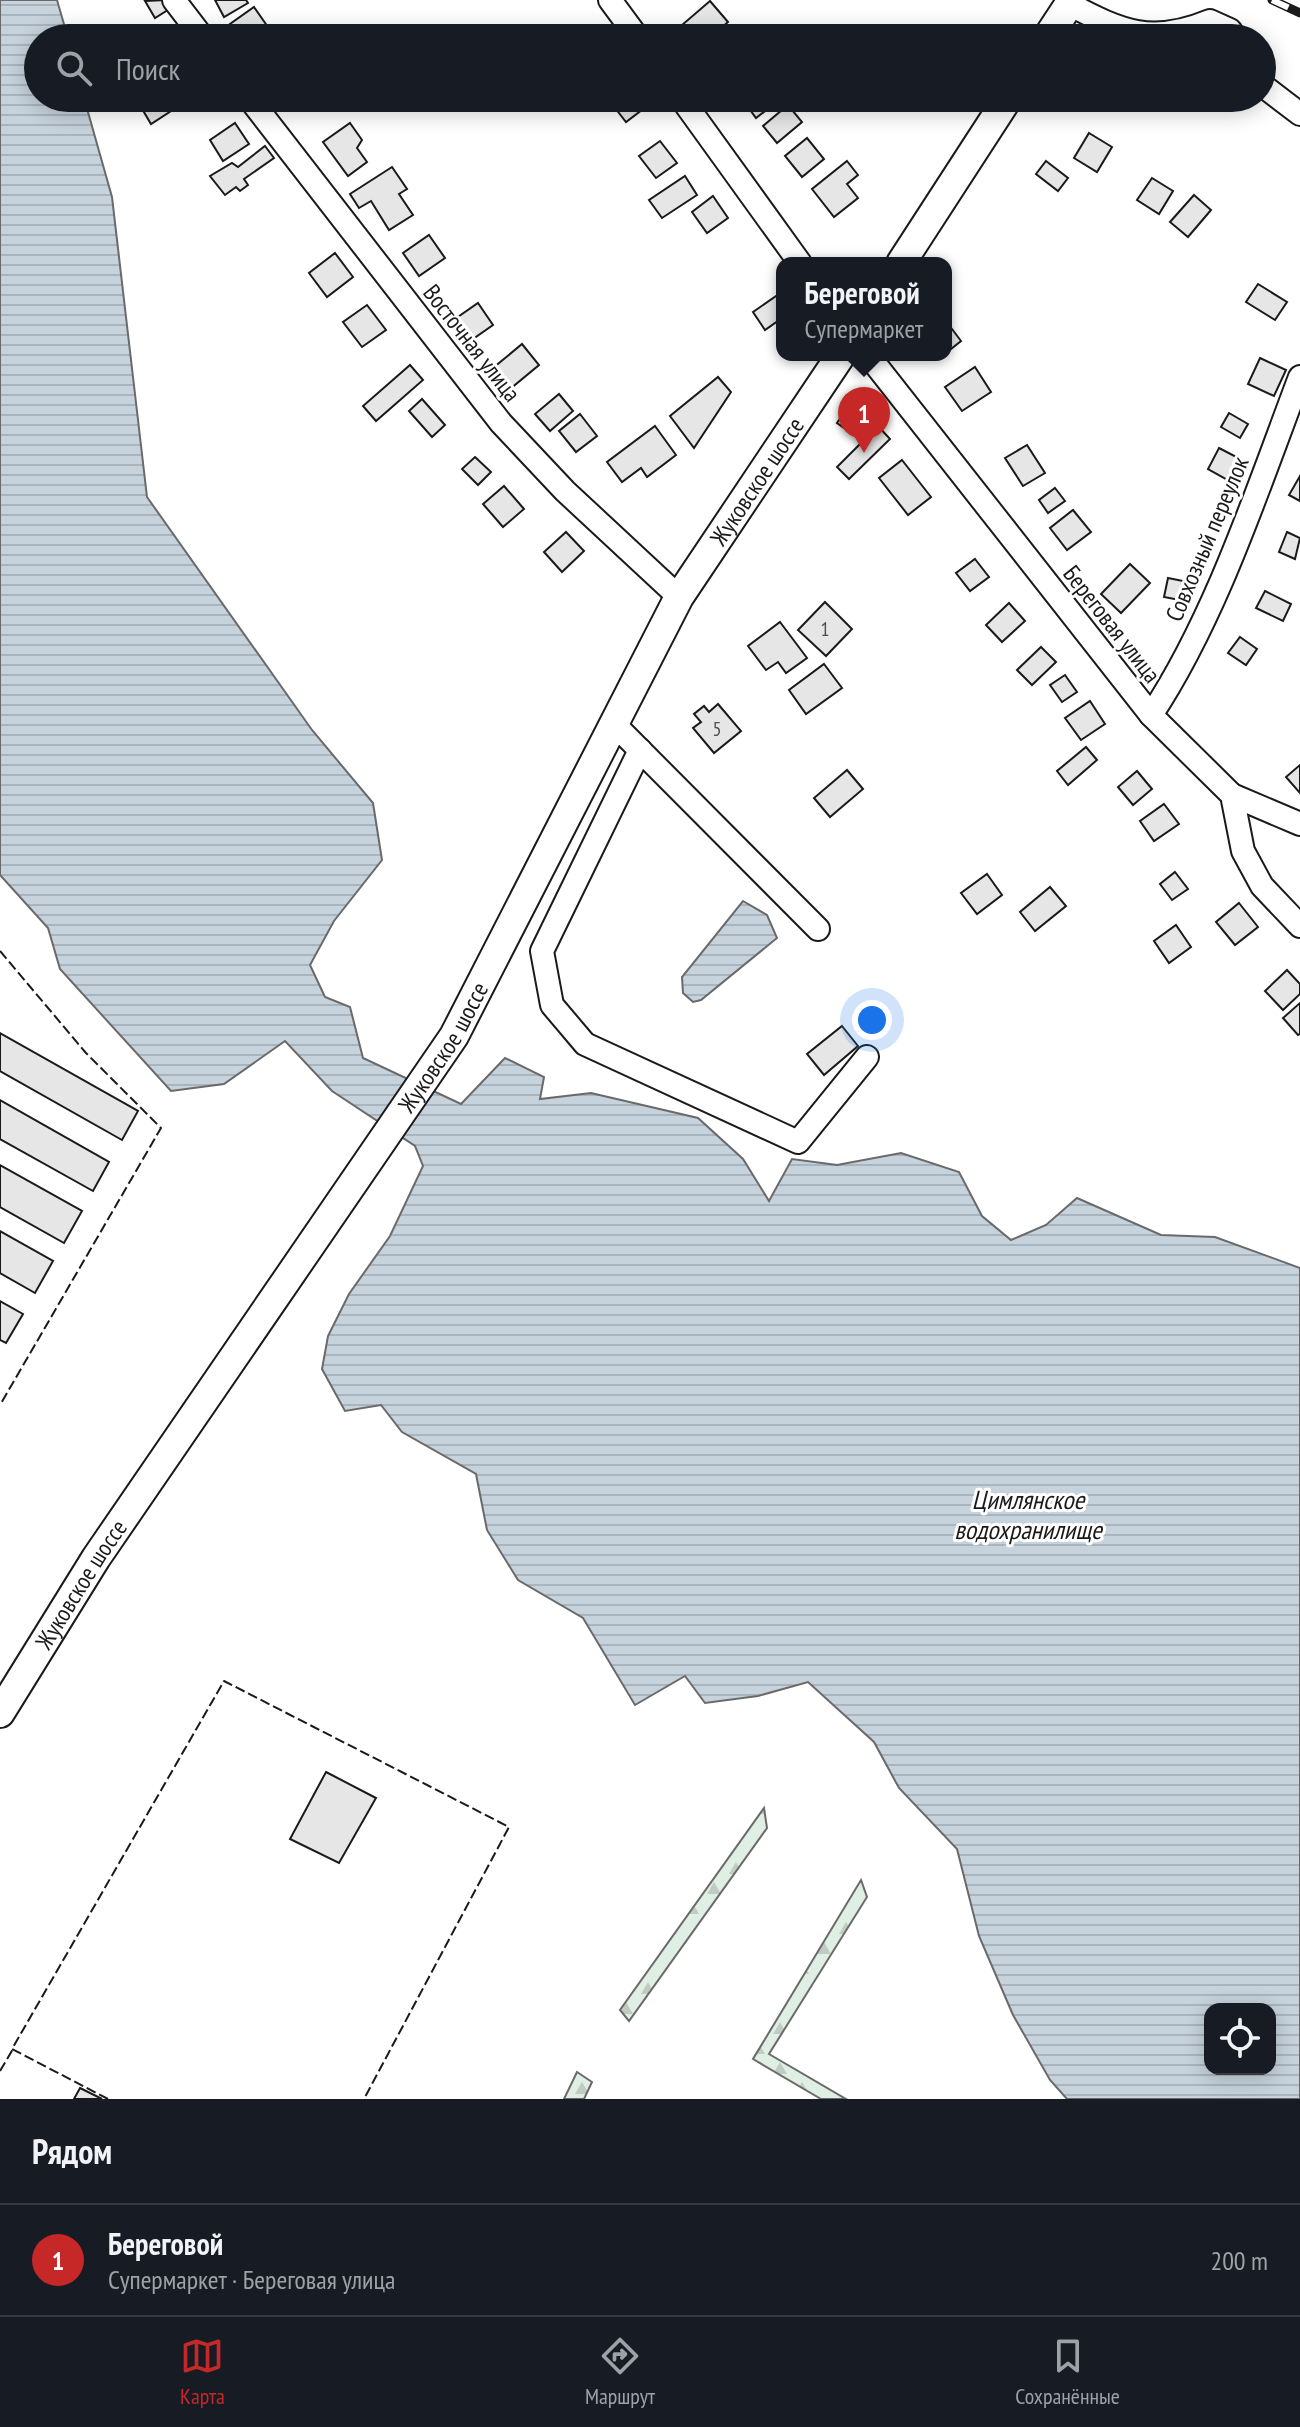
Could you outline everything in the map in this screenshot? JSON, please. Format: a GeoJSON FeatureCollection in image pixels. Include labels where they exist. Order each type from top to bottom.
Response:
{"type":"FeatureCollection","features":[{"type":"Feature","properties":{"kind":"main road"},"geometry":{"type":"LineString","coordinates":[[1056,24],[1070,2]]}},
{"type":"Feature","properties":{"kind":"main road"},"geometry":{"type":"LineString","coordinates":[[905,257],[999,112]]}},
{"type":"Feature","properties":{"kind":"main road","name":"Жуковское шоссе"},"geometry":{"type":"LineString","coordinates":[[0,1713],[96,1558],[454,1036],[679,597],[837,361]]}},
{"type":"Feature","properties":{"kind":"street"},"geometry":{"type":"LineString","coordinates":[[174,0],[192,24]]}},
{"type":"Feature","properties":{"kind":"street"},"geometry":{"type":"LineString","coordinates":[[610,0],[628,24]]}},
{"type":"Feature","properties":{"kind":"street"},"geometry":{"type":"LineString","coordinates":[[1070,2],[1107,24]]}},
{"type":"Feature","properties":{"kind":"street"},"geometry":{"type":"LineString","coordinates":[[1276,96],[1300,114]]}},
{"type":"Feature","properties":{"kind":"street","name":"Восточная улица"},"geometry":{"type":"LineString","coordinates":[[260,112],[501,423],[565,491],[679,597]]}},
{"type":"Feature","properties":{"kind":"street"},"geometry":{"type":"LineString","coordinates":[[691,112],[796,257]]}},
{"type":"Feature","properties":{"kind":"street","name":"Береговая улица"},"geometry":{"type":"LineString","coordinates":[[873,361],[1151,715],[1232,795]]}},
{"type":"Feature","properties":{"kind":"street","name":"Совхозный переулок"},"geometry":{"type":"LineString","coordinates":[[1151,715],[1175,679],[1248,517],[1300,377]]}},
{"type":"Feature","properties":{"kind":"street"},"geometry":{"type":"LineString","coordinates":[[615,725],[818,929]]}},
{"type":"Feature","properties":{"kind":"street"},"geometry":{"type":"LineString","coordinates":[[640,750],[542,951],[552,1005],[585,1044],[798,1142],[867,1057]]}},
{"type":"Feature","properties":{"kind":"street"},"geometry":{"type":"LineString","coordinates":[[1232,795],[1300,824]]}},
{"type":"Feature","properties":{"kind":"street"},"geometry":{"type":"LineString","coordinates":[[1232,795],[1243,851],[1262,886],[1300,926]]}},
{"type":"Feature","properties":{"kind":"green space"},"geometry":{"type":"Polygon","coordinates":[[[764,1808],[767,1828],[629,2021],[620,2010],[764,1808]]]}},
{"type":"Feature","properties":{"kind":"green space"},"geometry":{"type":"Polygon","coordinates":[[[861,1880],[867,1897],[769,2054],[846,2099],[821,2099],[753,2059],[861,1880]]]}},
{"type":"Feature","properties":{"kind":"green space"},"geometry":{"type":"Polygon","coordinates":[[[577,2072],[592,2082],[584,2099],[564,2099],[577,2072]]]}},
{"type":"Feature","properties":{"kind":"water","name":"Цимлянское водохранилище"},"geometry":{"type":"Polygon","coordinates":[[[0,0],[57,0],[64,24],[24,24],[24,112],[88,112],[112,197],[147,497],[312,730],[373,803],[382,860],[334,921],[310,965],[325,997],[350,1007],[363,1058],[461,1104],[505,1058],[544,1077],[540,1099],[591,1093],[698,1118],[743,1159],[769,1201],[792,1159],[837,1165],[901,1153],[959,1172],[982,1216],[1011,1240],[1046,1225],[1077,1198],[1161,1235],[1215,1237],[1300,1268],[1300,2099],[1067,2099],[1050,2080],[1013,2015],[979,1936],[957,1849],[899,1788],[874,1742],[808,1682],[758,1696],[705,1703],[685,1676],[635,1705],[583,1618],[518,1580],[487,1530],[476,1474],[402,1432],[381,1405],[345,1411],[322,1369],[328,1336],[349,1294],[390,1236],[423,1166],[415,1146],[332,1091],[285,1041],[224,1084],[171,1091],[60,969],[48,928],[0,875],[0,0]]]}},
{"type":"Feature","properties":{"kind":"water"},"geometry":{"type":"Polygon","coordinates":[[[743,901],[767,915],[777,938],[701,1000],[693,1002],[683,993],[682,977],[743,901]]]}},
{"type":"Feature","properties":{"kind":"building"},"geometry":{"type":"Polygon","coordinates":[[[167,0],[171,8],[155,18],[145,1],[167,0]]]}},
{"type":"Feature","properties":{"kind":"building"},"geometry":{"type":"Polygon","coordinates":[[[215,0],[246,0],[248,3],[224,17],[215,0]]]}},
{"type":"Feature","properties":{"kind":"building"},"geometry":{"type":"Polygon","coordinates":[[[710,1],[728,22],[726,24],[683,24],[710,1]]]}},
{"type":"Feature","properties":{"kind":"building"},"geometry":{"type":"Polygon","coordinates":[[[254,7],[266,24],[230,24],[254,7]]]}},
{"type":"Feature","properties":{"kind":"building"},"geometry":{"type":"Polygon","coordinates":[[[144,112],[169,112],[151,124],[144,112]]]}},
{"type":"Feature","properties":{"kind":"building"},"geometry":{"type":"Polygon","coordinates":[[[618,112],[639,112],[626,122],[618,112]]]}},
{"type":"Feature","properties":{"kind":"building"},"geometry":{"type":"Polygon","coordinates":[[[780,112],[794,112],[802,122],[777,143],[763,126],[780,112]]]}},
{"type":"Feature","properties":{"kind":"building"},"geometry":{"type":"Polygon","coordinates":[[[235,123],[249,144],[223,161],[210,140],[235,123]]]}},
{"type":"Feature","properties":{"kind":"building"},"geometry":{"type":"Polygon","coordinates":[[[350,123],[362,140],[357,148],[367,162],[348,176],[323,142],[350,123]]]}},
{"type":"Feature","properties":{"kind":"building"},"geometry":{"type":"Polygon","coordinates":[[[1089,133],[1112,147],[1097,172],[1074,158],[1089,133]]]}},
{"type":"Feature","properties":{"kind":"building"},"geometry":{"type":"Polygon","coordinates":[[[807,138],[824,159],[802,177],[785,156],[807,138]]]}},
{"type":"Feature","properties":{"kind":"building"},"geometry":{"type":"Polygon","coordinates":[[[660,141],[677,163],[656,178],[639,156],[660,141]]]}},
{"type":"Feature","properties":{"kind":"building"},"geometry":{"type":"Polygon","coordinates":[[[265,146],[274,158],[244,179],[248,185],[240,191],[236,187],[225,195],[210,176],[232,163],[238,167],[265,146]]]}},
{"type":"Feature","properties":{"kind":"building"},"geometry":{"type":"Polygon","coordinates":[[[847,161],[858,175],[847,184],[858,198],[834,217],[812,189],[847,161]]]}},
{"type":"Feature","properties":{"kind":"building"},"geometry":{"type":"Polygon","coordinates":[[[1046,161],[1068,178],[1058,191],[1036,174],[1046,161]]]}},
{"type":"Feature","properties":{"kind":"building"},"geometry":{"type":"Polygon","coordinates":[[[392,167],[407,189],[399,194],[413,215],[389,230],[371,201],[359,208],[350,194],[392,167]]]}},
{"type":"Feature","properties":{"kind":"building"},"geometry":{"type":"Polygon","coordinates":[[[685,176],[697,195],[662,218],[649,200],[685,176]]]}},
{"type":"Feature","properties":{"kind":"building"},"geometry":{"type":"Polygon","coordinates":[[[1152,178],[1173,191],[1159,214],[1137,200],[1152,178]]]}},
{"type":"Feature","properties":{"kind":"building"},"geometry":{"type":"Polygon","coordinates":[[[1194,195],[1211,210],[1188,237],[1170,222],[1194,195]]]}},
{"type":"Feature","properties":{"kind":"building"},"geometry":{"type":"Polygon","coordinates":[[[713,196],[728,218],[707,233],[692,212],[713,196]]]}},
{"type":"Feature","properties":{"kind":"building"},"geometry":{"type":"Polygon","coordinates":[[[429,235],[445,258],[419,276],[403,253],[429,235]]]}},
{"type":"Feature","properties":{"kind":"building"},"geometry":{"type":"Polygon","coordinates":[[[335,253],[353,277],[327,297],[309,273],[335,253]]]}},
{"type":"Feature","properties":{"kind":"building"},"geometry":{"type":"Polygon","coordinates":[[[1258,284],[1287,302],[1275,320],[1246,302],[1258,284]]]}},
{"type":"Feature","properties":{"kind":"building"},"geometry":{"type":"Polygon","coordinates":[[[776,296],[776,322],[765,330],[753,312],[776,296]]]}},
{"type":"Feature","properties":{"kind":"building"},"geometry":{"type":"Polygon","coordinates":[[[478,303],[493,325],[470,341],[455,319],[478,303]]]}},
{"type":"Feature","properties":{"kind":"building"},"geometry":{"type":"Polygon","coordinates":[[[367,305],[386,330],[362,347],[343,322],[367,305]]]}},
{"type":"Feature","properties":{"kind":"building"},"geometry":{"type":"Polygon","coordinates":[[[952,329],[961,341],[952,348],[952,329]]]}},
{"type":"Feature","properties":{"kind":"building"},"geometry":{"type":"Polygon","coordinates":[[[522,344],[539,365],[510,389],[493,368],[522,344]]]}},
{"type":"Feature","properties":{"kind":"building"},"geometry":{"type":"Polygon","coordinates":[[[1260,358],[1286,370],[1274,396],[1248,384],[1260,358]]]}},
{"type":"Feature","properties":{"kind":"building"},"geometry":{"type":"Polygon","coordinates":[[[410,365],[423,380],[376,421],[363,406],[410,365]]]}},
{"type":"Feature","properties":{"kind":"building"},"geometry":{"type":"Polygon","coordinates":[[[975,367],[991,392],[962,411],[945,387],[975,367]]]}},
{"type":"Feature","properties":{"kind":"building"},"geometry":{"type":"Polygon","coordinates":[[[718,377],[731,392],[694,448],[670,416],[718,377]]]}},
{"type":"Feature","properties":{"kind":"building"},"geometry":{"type":"Polygon","coordinates":[[[861,389],[871,397],[847,430],[837,423],[861,389]]]}},
{"type":"Feature","properties":{"kind":"building"},"geometry":{"type":"Polygon","coordinates":[[[559,394],[573,411],[550,431],[535,414],[559,394]]]}},
{"type":"Feature","properties":{"kind":"building"},"geometry":{"type":"Polygon","coordinates":[[[422,399],[445,425],[432,437],[409,411],[422,399]]]}},
{"type":"Feature","properties":{"kind":"building"},"geometry":{"type":"Polygon","coordinates":[[[1229,413],[1248,424],[1240,438],[1221,427],[1229,413]]]}},
{"type":"Feature","properties":{"kind":"building"},"geometry":{"type":"Polygon","coordinates":[[[580,414],[597,436],[576,452],[559,431],[580,414]]]}},
{"type":"Feature","properties":{"kind":"building"},"geometry":{"type":"Polygon","coordinates":[[[655,426],[676,455],[647,477],[641,468],[622,482],[607,462],[655,426]]]}},
{"type":"Feature","properties":{"kind":"building"},"geometry":{"type":"Polygon","coordinates":[[[878,426],[890,439],[849,479],[837,467],[878,426]]]}},
{"type":"Feature","properties":{"kind":"building"},"geometry":{"type":"Polygon","coordinates":[[[1027,445],[1045,473],[1023,486],[1005,458],[1027,445]]]}},
{"type":"Feature","properties":{"kind":"building"},"geometry":{"type":"Polygon","coordinates":[[[1219,448],[1246,462],[1235,484],[1208,469],[1219,448]]]}},
{"type":"Feature","properties":{"kind":"building"},"geometry":{"type":"Polygon","coordinates":[[[475,457],[491,472],[478,485],[462,469],[475,457]]]}},
{"type":"Feature","properties":{"kind":"building"},"geometry":{"type":"Polygon","coordinates":[[[902,460],[931,497],[908,515],[879,478],[902,460]]]}},
{"type":"Feature","properties":{"kind":"building"},"geometry":{"type":"Polygon","coordinates":[[[1300,476],[1300,501],[1289,495],[1300,476]]]}},
{"type":"Feature","properties":{"kind":"building"},"geometry":{"type":"Polygon","coordinates":[[[504,486],[524,509],[503,527],[483,504],[504,486]]]}},
{"type":"Feature","properties":{"kind":"building"},"geometry":{"type":"Polygon","coordinates":[[[1055,488],[1065,501],[1048,513],[1039,500],[1055,488]]]}},
{"type":"Feature","properties":{"kind":"building"},"geometry":{"type":"Polygon","coordinates":[[[1073,510],[1091,532],[1067,550],[1050,528],[1073,510]]]}},
{"type":"Feature","properties":{"kind":"building"},"geometry":{"type":"Polygon","coordinates":[[[566,532],[584,551],[562,572],[544,552],[566,532]]]}},
{"type":"Feature","properties":{"kind":"building"},"geometry":{"type":"Polygon","coordinates":[[[1287,532],[1300,538],[1295,559],[1279,552],[1287,532]]]}},
{"type":"Feature","properties":{"kind":"building"},"geometry":{"type":"Polygon","coordinates":[[[975,559],[989,577],[970,591],[956,573],[975,559]]]}},
{"type":"Feature","properties":{"kind":"building"},"geometry":{"type":"Polygon","coordinates":[[[1130,564],[1150,583],[1121,613],[1101,594],[1130,564]]]}},
{"type":"Feature","properties":{"kind":"building"},"geometry":{"type":"Polygon","coordinates":[[[1168,578],[1188,582],[1185,601],[1164,597],[1168,578]]]}},
{"type":"Feature","properties":{"kind":"building"},"geometry":{"type":"Polygon","coordinates":[[[1265,591],[1291,604],[1283,621],[1256,608],[1265,591]]]}},
{"type":"Feature","properties":{"kind":"building"},"geometry":{"type":"Polygon","coordinates":[[[825,602],[852,629],[826,656],[798,630],[825,602]]]}},
{"type":"Feature","properties":{"kind":"building"},"geometry":{"type":"Polygon","coordinates":[[[1009,603],[1025,621],[1002,642],[986,625],[1009,603]]]}},
{"type":"Feature","properties":{"kind":"building"},"geometry":{"type":"Polygon","coordinates":[[[780,622],[807,658],[786,673],[778,662],[766,670],[748,646],[780,622]]]}},
{"type":"Feature","properties":{"kind":"building"},"geometry":{"type":"Polygon","coordinates":[[[1240,637],[1257,649],[1246,665],[1228,653],[1240,637]]]}},
{"type":"Feature","properties":{"kind":"building"},"geometry":{"type":"Polygon","coordinates":[[[1041,647],[1056,662],[1032,685],[1017,670],[1041,647]]]}},
{"type":"Feature","properties":{"kind":"building"},"geometry":{"type":"Polygon","coordinates":[[[824,664],[842,688],[806,714],[789,690],[824,664]]]}},
{"type":"Feature","properties":{"kind":"building"},"geometry":{"type":"Polygon","coordinates":[[[1065,675],[1077,692],[1062,702],[1050,685],[1065,675]]]}},
{"type":"Feature","properties":{"kind":"building"},"geometry":{"type":"Polygon","coordinates":[[[1090,701],[1105,724],[1081,740],[1065,718],[1090,701]]]}},
{"type":"Feature","properties":{"kind":"building"},"geometry":{"type":"Polygon","coordinates":[[[718,704],[741,731],[714,753],[693,728],[701,722],[694,714],[704,706],[709,712],[718,704]]]}},
{"type":"Feature","properties":{"kind":"building"},"geometry":{"type":"Polygon","coordinates":[[[1086,747],[1097,760],[1068,785],[1057,771],[1086,747]]]}},
{"type":"Feature","properties":{"kind":"building"},"geometry":{"type":"Polygon","coordinates":[[[1300,765],[1300,793],[1286,777],[1300,765]]]}},
{"type":"Feature","properties":{"kind":"building"},"geometry":{"type":"Polygon","coordinates":[[[847,770],[863,789],[830,817],[814,798],[847,770]]]}},
{"type":"Feature","properties":{"kind":"building"},"geometry":{"type":"Polygon","coordinates":[[[1137,771],[1152,789],[1133,805],[1118,787],[1137,771]]]}},
{"type":"Feature","properties":{"kind":"building"},"geometry":{"type":"Polygon","coordinates":[[[1164,804],[1179,824],[1154,841],[1140,821],[1164,804]]]}},
{"type":"Feature","properties":{"kind":"building"},"geometry":{"type":"Polygon","coordinates":[[[1175,872],[1188,889],[1172,900],[1160,884],[1175,872]]]}},
{"type":"Feature","properties":{"kind":"building"},"geometry":{"type":"Polygon","coordinates":[[[987,874],[1002,895],[977,914],[961,893],[987,874]]]}},
{"type":"Feature","properties":{"kind":"building"},"geometry":{"type":"Polygon","coordinates":[[[1050,887],[1066,906],[1035,931],[1020,912],[1050,887]]]}},
{"type":"Feature","properties":{"kind":"building"},"geometry":{"type":"Polygon","coordinates":[[[1239,903],[1258,927],[1235,945],[1216,922],[1239,903]]]}},
{"type":"Feature","properties":{"kind":"building"},"geometry":{"type":"Polygon","coordinates":[[[1176,925],[1191,947],[1169,963],[1154,941],[1176,925]]]}},
{"type":"Feature","properties":{"kind":"building"},"geometry":{"type":"Polygon","coordinates":[[[1287,970],[1300,984],[1300,994],[1283,1010],[1265,991],[1287,970]]]}},
{"type":"Feature","properties":{"kind":"building"},"geometry":{"type":"Polygon","coordinates":[[[1300,1003],[1300,1034],[1298,1035],[1283,1018],[1300,1003]]]}},
{"type":"Feature","properties":{"kind":"building"},"geometry":{"type":"Polygon","coordinates":[[[842,1026],[858,1046],[824,1075],[807,1054],[842,1026]]]}},
{"type":"Feature","properties":{"kind":"building"},"geometry":{"type":"Polygon","coordinates":[[[0,1033],[138,1111],[122,1140],[0,1071],[0,1033]]]}},
{"type":"Feature","properties":{"kind":"building"},"geometry":{"type":"Polygon","coordinates":[[[0,1100],[109,1162],[93,1191],[0,1139],[0,1100]]]}},
{"type":"Feature","properties":{"kind":"building"},"geometry":{"type":"Polygon","coordinates":[[[0,1165],[82,1211],[64,1243],[0,1207],[0,1165]]]}},
{"type":"Feature","properties":{"kind":"building"},"geometry":{"type":"Polygon","coordinates":[[[0,1231],[53,1261],[35,1293],[0,1273],[0,1231]]]}},
{"type":"Feature","properties":{"kind":"building"},"geometry":{"type":"Polygon","coordinates":[[[0,1301],[23,1314],[6,1343],[0,1340],[0,1301]]]}},
{"type":"Feature","properties":{"kind":"building"},"geometry":{"type":"Polygon","coordinates":[[[326,1772],[376,1798],[339,1863],[290,1839],[326,1772]]]}},
{"type":"Feature","properties":{"kind":"building"},"geometry":{"type":"Polygon","coordinates":[[[80,2088],[102,2099],[74,2099],[80,2088]]]}},
{"type":"Feature","properties":{"kind":"railway"},"geometry":{"type":"LineString","coordinates":[[1272,0],[1300,13]]}},
{"type":"Feature","properties":{"kind":"fence"},"geometry":{"type":"LineString","coordinates":[[0,951],[86,1053],[161,1128],[0,1405]]}},
{"type":"Feature","properties":{"kind":"fence"},"geometry":{"type":"LineString","coordinates":[[108,2099],[12,2049],[224,1681],[509,1827],[364,2099]]}},
{"type":"Feature","properties":{"kind":"fence"},"geometry":{"type":"LineString","coordinates":[[0,2071],[13,2049]]}},
{"type":"Feature","properties":{"kind":"place","name":"Береговой"},"geometry":{"type":"Point","coordinates":[864,453]}}]}
